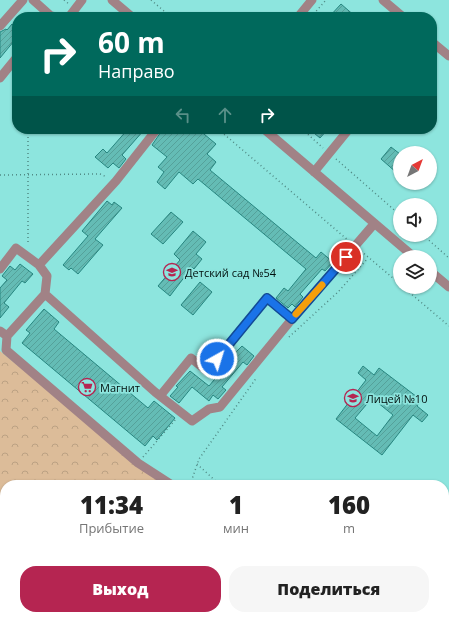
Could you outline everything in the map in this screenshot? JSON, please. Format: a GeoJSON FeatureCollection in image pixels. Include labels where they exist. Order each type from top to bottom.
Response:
{"type":"FeatureCollection","features":[{"type":"Feature","properties":{"kind":"street"},"geometry":{"type":"LineString","coordinates":[[12,12],[23,0]]}},
{"type":"Feature","properties":{"kind":"street"},"geometry":{"type":"LineString","coordinates":[[33,0],[47,12]]}},
{"type":"Feature","properties":{"kind":"street"},"geometry":{"type":"LineString","coordinates":[[73,12],[82,0]]}},
{"type":"Feature","properties":{"kind":"street"},"geometry":{"type":"LineString","coordinates":[[112,0],[126,12]]}},
{"type":"Feature","properties":{"kind":"street"},"geometry":{"type":"LineString","coordinates":[[302,12],[312,0]]}},
{"type":"Feature","properties":{"kind":"street"},"geometry":{"type":"LineString","coordinates":[[383,0],[397,12]]}},
{"type":"Feature","properties":{"kind":"street"},"geometry":{"type":"LineString","coordinates":[[0,26],[12,12]]}},
{"type":"Feature","properties":{"kind":"street"},"geometry":{"type":"LineString","coordinates":[[437,46],[449,56]]}},
{"type":"Feature","properties":{"kind":"street"},"geometry":{"type":"LineString","coordinates":[[0,78],[12,63]]}},
{"type":"Feature","properties":{"kind":"street"},"geometry":{"type":"LineString","coordinates":[[39,265],[116,181],[153,134]]}},
{"type":"Feature","properties":{"kind":"street"},"geometry":{"type":"LineString","coordinates":[[270,134],[406,250]]}},
{"type":"Feature","properties":{"kind":"street"},"geometry":{"type":"LineString","coordinates":[[314,172],[344,134]]}},
{"type":"Feature","properties":{"kind":"street"},"geometry":{"type":"LineString","coordinates":[[45,294],[160,396],[192,422],[209,409],[220,408],[292,319],[374,224]]}},
{"type":"Feature","properties":{"kind":"street"},"geometry":{"type":"LineString","coordinates":[[0,269],[16,248],[39,265],[47,276],[45,294],[3,333],[6,350],[138,463],[164,480]]}},
{"type":"Feature","properties":{"kind":"street"},"geometry":{"type":"LineString","coordinates":[[437,277],[449,287]]}},
{"type":"Feature","properties":{"kind":"street"},"geometry":{"type":"LineString","coordinates":[[160,396],[191,358],[207,371],[267,298],[292,319]]}},
{"type":"Feature","properties":{"kind":"path"},"geometry":{"type":"LineString","coordinates":[[152,0],[165,12]]}},
{"type":"Feature","properties":{"kind":"path"},"geometry":{"type":"LineString","coordinates":[[315,12],[326,0]]}},
{"type":"Feature","properties":{"kind":"path"},"geometry":{"type":"LineString","coordinates":[[28,134],[28,257]]}},
{"type":"Feature","properties":{"kind":"path"},"geometry":{"type":"LineString","coordinates":[[224,134],[393,278]]}},
{"type":"Feature","properties":{"kind":"path"},"geometry":{"type":"LineString","coordinates":[[308,134],[393,209]]}},
{"type":"Feature","properties":{"kind":"path"},"geometry":{"type":"LineString","coordinates":[[0,176],[28,174],[100,174],[116,181]]}},
{"type":"Feature","properties":{"kind":"path"},"geometry":{"type":"LineString","coordinates":[[431,242],[449,258]]}},
{"type":"Feature","properties":{"kind":"path"},"geometry":{"type":"LineString","coordinates":[[288,338],[338,292],[368,258]]}},
{"type":"Feature","properties":{"kind":"path"},"geometry":{"type":"LineString","coordinates":[[411,294],[449,326]]}},
{"type":"Feature","properties":{"kind":"path"},"geometry":{"type":"LineString","coordinates":[[192,480],[197,464],[260,372]]}},
{"type":"Feature","properties":{"kind":"path"},"geometry":{"type":"LineString","coordinates":[[138,463],[182,413]]}},
{"type":"Feature","properties":{"kind":"path"},"geometry":{"type":"LineString","coordinates":[[197,464],[215,480]]}},
{"type":"Feature","properties":{"kind":"green space"},"geometry":{"type":"Polygon","coordinates":[[[0,351],[158,480],[0,480],[0,351]]]}},
{"type":"Feature","properties":{"kind":"building"},"geometry":{"type":"Polygon","coordinates":[[[341,4],[350,12],[334,12],[341,4]]]}},
{"type":"Feature","properties":{"kind":"building"},"geometry":{"type":"Polygon","coordinates":[[[12,24],[12,43],[0,58],[0,32],[6,29],[7,30],[12,24]]]}},
{"type":"Feature","properties":{"kind":"building"},"geometry":{"type":"Polygon","coordinates":[[[124,134],[140,134],[122,155],[126,159],[119,168],[113,163],[108,168],[95,157],[103,149],[107,153],[124,134]]]}},
{"type":"Feature","properties":{"kind":"building"},"geometry":{"type":"Polygon","coordinates":[[[160,134],[204,134],[216,144],[207,154],[216,162],[210,170],[316,258],[321,252],[333,262],[325,271],[322,269],[300,294],[303,297],[295,307],[292,304],[288,308],[276,298],[284,288],[288,291],[306,269],[198,179],[193,184],[179,172],[165,189],[157,182],[164,172],[158,167],[167,157],[152,145],[160,134]]]}},
{"type":"Feature","properties":{"kind":"building"},"geometry":{"type":"Polygon","coordinates":[[[315,134],[324,134],[320,138],[315,134]]]}},
{"type":"Feature","properties":{"kind":"building"},"geometry":{"type":"Polygon","coordinates":[[[391,147],[393,149],[393,170],[381,159],[391,147]]]}},
{"type":"Feature","properties":{"kind":"building"},"geometry":{"type":"Polygon","coordinates":[[[107,201],[112,205],[114,202],[122,208],[95,239],[103,245],[78,274],[71,268],[69,270],[63,265],[88,236],[82,231],[107,201]]]}},
{"type":"Feature","properties":{"kind":"building"},"geometry":{"type":"Polygon","coordinates":[[[171,212],[183,222],[163,244],[151,234],[171,212]]]}},
{"type":"Feature","properties":{"kind":"building"},"geometry":{"type":"Polygon","coordinates":[[[193,231],[206,242],[196,254],[202,259],[194,269],[192,267],[170,296],[158,286],[180,260],[174,254],[193,231]]]}},
{"type":"Feature","properties":{"kind":"building"},"geometry":{"type":"Polygon","coordinates":[[[20,264],[33,274],[25,283],[22,281],[4,303],[9,307],[0,318],[0,288],[7,280],[2,276],[10,266],[15,270],[20,264]]]}},
{"type":"Feature","properties":{"kind":"building"},"geometry":{"type":"Polygon","coordinates":[[[200,282],[212,292],[193,315],[181,305],[200,282]]]}},
{"type":"Feature","properties":{"kind":"building"},"geometry":{"type":"Polygon","coordinates":[[[44,309],[59,322],[54,329],[148,408],[154,401],[175,418],[157,440],[153,436],[145,446],[22,343],[30,333],[26,330],[44,309]]]}},
{"type":"Feature","properties":{"kind":"building"},"geometry":{"type":"Polygon","coordinates":[[[242,346],[254,356],[247,365],[243,362],[222,387],[226,390],[218,399],[213,395],[209,401],[192,387],[179,403],[170,396],[178,387],[176,386],[190,371],[209,386],[229,362],[225,358],[232,349],[236,352],[242,346]]]}},
{"type":"Feature","properties":{"kind":"building"},"geometry":{"type":"Polygon","coordinates":[[[363,366],[374,375],[379,368],[421,400],[417,406],[428,415],[422,422],[413,415],[382,455],[336,419],[366,380],[358,373],[363,366]],[[372,398],[355,418],[377,436],[393,415],[372,398]]]}},
{"type":"Feature","properties":{"kind":"slow traffic"},"geometry":{"type":"LineString","coordinates":[[296,314],[322,285]]}},
{"type":"Feature","properties":{"kind":"place","name":"Детский сад №54"},"geometry":{"type":"Point","coordinates":[172,272]}},
{"type":"Feature","properties":{"kind":"place","name":"Магнит"},"geometry":{"type":"Point","coordinates":[87,387]}},
{"type":"Feature","properties":{"kind":"place","name":"Лицей №10"},"geometry":{"type":"Point","coordinates":[353,398]}},
{"type":"Feature","properties":{"kind":"route"},"geometry":{"type":"LineString","coordinates":[[217,359],[267,298],[292,319],[346,257]]}}]}
